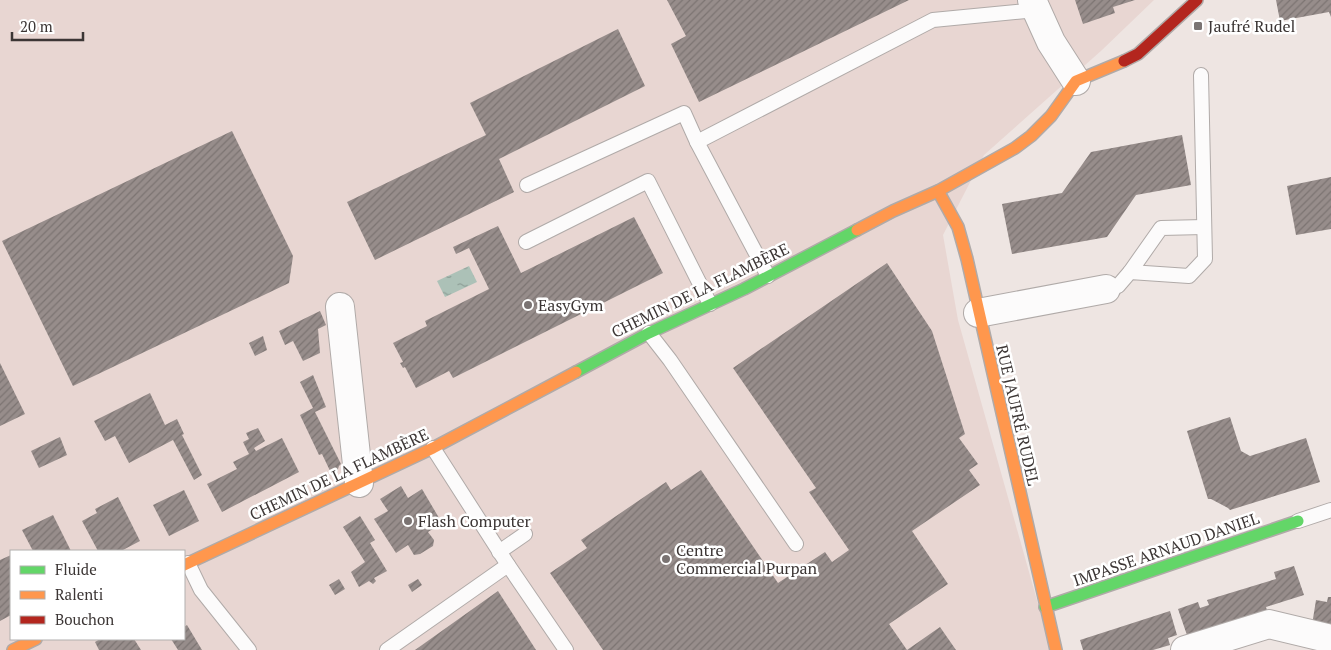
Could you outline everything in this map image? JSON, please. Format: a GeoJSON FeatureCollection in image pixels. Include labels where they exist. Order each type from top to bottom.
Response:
{"type":"FeatureCollection","features":[{"type":"Feature","properties":{"kind":"street"},"geometry":{"type":"LineString","coordinates":[[1034,5],[1051,42],[1076,80],[1115,66],[1138,54],[1197,0]]}},
{"type":"Feature","properties":{"kind":"street","name":"CHEMIN DE LA FLAMBÈRE"},"geometry":{"type":"LineString","coordinates":[[186,564],[432,448],[649,333],[768,276],[893,211],[938,191],[1015,148],[1031,136],[1051,116],[1076,80]]}},
{"type":"Feature","properties":{"kind":"street","name":"RUE JAUFRÉ RUDEL"},"geometry":{"type":"LineString","coordinates":[[938,191],[958,227],[967,259],[1056,650]]}},
{"type":"Feature","properties":{"kind":"street"},"geometry":{"type":"LineString","coordinates":[[978,313],[1106,289]]}},
{"type":"Feature","properties":{"kind":"street"},"geometry":{"type":"LineString","coordinates":[[340,307],[358,483]]}},
{"type":"Feature","properties":{"kind":"street","name":"IMPASSE ARNAUD DANIEL"},"geometry":{"type":"LineString","coordinates":[[1045,607],[1298,522]]}},
{"type":"Feature","properties":{"kind":"street"},"geometry":{"type":"LineString","coordinates":[[1186,650],[1269,624],[1331,639]]}},
{"type":"Feature","properties":{"kind":"street"},"geometry":{"type":"LineString","coordinates":[[13,650],[34,640]]}},
{"type":"Feature","properties":{"kind":"lane"},"geometry":{"type":"LineString","coordinates":[[697,142],[932,20],[1034,5]]}},
{"type":"Feature","properties":{"kind":"lane"},"geometry":{"type":"LineString","coordinates":[[1130,272],[1189,276],[1205,260],[1202,75]]}},
{"type":"Feature","properties":{"kind":"lane"},"geometry":{"type":"LineString","coordinates":[[527,185],[684,113],[697,142],[768,276]]}},
{"type":"Feature","properties":{"kind":"lane"},"geometry":{"type":"LineString","coordinates":[[526,242],[648,181],[710,304]]}},
{"type":"Feature","properties":{"kind":"lane"},"geometry":{"type":"LineString","coordinates":[[1106,289],[1118,286],[1161,228],[1204,226]]}},
{"type":"Feature","properties":{"kind":"lane"},"geometry":{"type":"LineString","coordinates":[[649,333],[670,360],[796,544]]}},
{"type":"Feature","properties":{"kind":"lane"},"geometry":{"type":"LineString","coordinates":[[432,448],[499,552],[566,650]]}},
{"type":"Feature","properties":{"kind":"lane"},"geometry":{"type":"LineString","coordinates":[[1298,522],[1331,510]]}},
{"type":"Feature","properties":{"kind":"lane"},"geometry":{"type":"LineString","coordinates":[[499,552],[524,534]]}},
{"type":"Feature","properties":{"kind":"lane"},"geometry":{"type":"LineString","coordinates":[[186,564],[201,590],[249,650]]}},
{"type":"Feature","properties":{"kind":"lane"},"geometry":{"type":"LineString","coordinates":[[386,650],[508,565]]}},
{"type":"Feature","properties":{"kind":"shaded area"},"geometry":{"type":"Polygon","coordinates":[[[0,0],[1154,0],[1102,50],[984,155],[943,235],[958,320],[1051,650],[0,650],[0,0]]]}},
{"type":"Feature","properties":{"kind":"water"},"geometry":{"type":"Polygon","coordinates":[[[469,266],[477,282],[445,297],[437,281],[469,266]]]}},
{"type":"Feature","properties":{"kind":"building"},"geometry":{"type":"Polygon","coordinates":[[[667,0],[909,0],[699,102],[671,44],[686,36],[667,0]]]}},
{"type":"Feature","properties":{"kind":"building"},"geometry":{"type":"Polygon","coordinates":[[[1075,0],[1135,0],[1113,7],[1115,13],[1083,24],[1075,0]]]}},
{"type":"Feature","properties":{"kind":"building"},"geometry":{"type":"Polygon","coordinates":[[[1276,0],[1331,0],[1331,17],[1329,12],[1280,21],[1276,0]]]}},
{"type":"Feature","properties":{"kind":"building"},"geometry":{"type":"Polygon","coordinates":[[[618,29],[645,86],[499,159],[514,192],[375,260],[347,202],[486,135],[470,103],[618,29]]]}},
{"type":"Feature","properties":{"kind":"building"},"geometry":{"type":"Polygon","coordinates":[[[232,131],[293,256],[289,283],[73,386],[2,241],[232,131]]]}},
{"type":"Feature","properties":{"kind":"building"},"geometry":{"type":"Polygon","coordinates":[[[1182,135],[1191,185],[1136,195],[1107,237],[1012,254],[1002,204],[1062,193],[1091,152],[1182,135]]]}},
{"type":"Feature","properties":{"kind":"building"},"geometry":{"type":"Polygon","coordinates":[[[1331,177],[1331,229],[1296,235],[1287,186],[1331,177]]]}},
{"type":"Feature","properties":{"kind":"building","name":"EasyGym"},"geometry":{"type":"Polygon","coordinates":[[[634,217],[663,273],[453,378],[449,371],[416,388],[405,367],[403,368],[400,363],[403,362],[393,343],[427,326],[425,321],[489,289],[469,248],[456,254],[453,247],[498,226],[521,273],[634,217]]]}},
{"type":"Feature","properties":{"kind":"building"},"geometry":{"type":"Polygon","coordinates":[[[887,263],[932,331],[965,434],[959,438],[978,464],[969,470],[980,485],[912,531],[948,584],[889,624],[907,650],[603,650],[550,573],[587,548],[581,540],[666,482],[671,490],[701,470],[778,583],[825,552],[832,562],[849,550],[809,492],[816,488],[733,368],[887,263]]]}},
{"type":"Feature","properties":{"kind":"building"},"geometry":{"type":"Polygon","coordinates":[[[320,311],[326,325],[318,329],[320,353],[303,361],[293,341],[285,345],[279,331],[320,311]]]}},
{"type":"Feature","properties":{"kind":"building"},"geometry":{"type":"Polygon","coordinates":[[[263,336],[267,350],[255,356],[249,343],[263,336]]]}},
{"type":"Feature","properties":{"kind":"building"},"geometry":{"type":"Polygon","coordinates":[[[0,363],[25,414],[0,426],[0,363]]]}},
{"type":"Feature","properties":{"kind":"building"},"geometry":{"type":"Polygon","coordinates":[[[313,375],[326,407],[315,412],[341,464],[337,472],[332,475],[322,454],[319,455],[300,415],[313,408],[300,382],[313,375]]]}},
{"type":"Feature","properties":{"kind":"building"},"geometry":{"type":"Polygon","coordinates":[[[150,393],[165,425],[177,419],[184,434],[182,435],[202,475],[194,480],[173,440],[129,463],[115,436],[105,441],[94,421],[150,393]]]}},
{"type":"Feature","properties":{"kind":"building"},"geometry":{"type":"Polygon","coordinates":[[[1230,417],[1241,451],[1250,456],[1306,438],[1320,482],[1230,510],[1208,499],[1187,431],[1230,417]]]}},
{"type":"Feature","properties":{"kind":"building"},"geometry":{"type":"Polygon","coordinates":[[[258,428],[265,441],[254,448],[256,451],[282,438],[299,472],[222,512],[207,484],[237,469],[233,462],[249,454],[243,442],[249,439],[246,433],[258,428]]]}},
{"type":"Feature","properties":{"kind":"building"},"geometry":{"type":"Polygon","coordinates":[[[60,437],[67,455],[39,468],[31,451],[60,437]]]}},
{"type":"Feature","properties":{"kind":"building","name":"Flash Computer"},"geometry":{"type":"Polygon","coordinates":[[[401,486],[408,498],[422,489],[442,523],[428,532],[434,540],[433,546],[420,554],[414,555],[408,545],[396,553],[374,519],[388,511],[380,499],[401,486]]]}},
{"type":"Feature","properties":{"kind":"building"},"geometry":{"type":"Polygon","coordinates":[[[184,490],[199,521],[169,536],[153,505],[184,490]]]}},
{"type":"Feature","properties":{"kind":"building"},"geometry":{"type":"Polygon","coordinates":[[[118,497],[140,541],[123,550],[97,550],[82,521],[97,513],[95,509],[118,497]]]}},
{"type":"Feature","properties":{"kind":"building"},"geometry":{"type":"Polygon","coordinates":[[[53,515],[70,550],[32,550],[22,530],[53,515]]]}},
{"type":"Feature","properties":{"kind":"building"},"geometry":{"type":"Polygon","coordinates":[[[360,516],[375,540],[370,543],[387,571],[374,578],[376,581],[373,584],[369,581],[359,587],[351,572],[365,562],[343,527],[360,516]]]}},
{"type":"Feature","properties":{"kind":"building"},"geometry":{"type":"Polygon","coordinates":[[[10,555],[10,616],[0,621],[0,560],[10,555]]]}},
{"type":"Feature","properties":{"kind":"building"},"geometry":{"type":"Polygon","coordinates":[[[1294,566],[1304,595],[1266,607],[1268,614],[1188,638],[1178,609],[1198,602],[1200,608],[1209,605],[1207,600],[1276,579],[1274,572],[1294,566]]]}},
{"type":"Feature","properties":{"kind":"building"},"geometry":{"type":"Polygon","coordinates":[[[339,579],[345,589],[335,595],[329,585],[339,579]]]}},
{"type":"Feature","properties":{"kind":"building"},"geometry":{"type":"Polygon","coordinates":[[[418,579],[422,585],[412,592],[408,585],[418,579]]]}},
{"type":"Feature","properties":{"kind":"building"},"geometry":{"type":"Polygon","coordinates":[[[498,591],[536,650],[415,650],[498,591]]]}},
{"type":"Feature","properties":{"kind":"building"},"geometry":{"type":"Polygon","coordinates":[[[1328,597],[1331,597],[1331,629],[1312,625],[1316,600],[1327,602],[1328,597]]]}},
{"type":"Feature","properties":{"kind":"building"},"geometry":{"type":"Polygon","coordinates":[[[1170,611],[1177,635],[1168,638],[1170,645],[1153,650],[1083,650],[1080,640],[1170,611]]]}},
{"type":"Feature","properties":{"kind":"building"},"geometry":{"type":"Polygon","coordinates":[[[187,625],[202,650],[178,650],[172,640],[185,640],[185,626],[187,625]]]}},
{"type":"Feature","properties":{"kind":"building"},"geometry":{"type":"Polygon","coordinates":[[[940,627],[956,650],[907,650],[940,627]]]}},
{"type":"Feature","properties":{"kind":"building"},"geometry":{"type":"Polygon","coordinates":[[[98,640],[135,640],[141,650],[99,650],[95,642],[98,640]]]}},
{"type":"Feature","properties":{"kind":"traffic: fast"},"geometry":{"type":"LineString","coordinates":[[576,372],[649,333],[744,289],[857,230]]}},
{"type":"Feature","properties":{"kind":"traffic: fast"},"geometry":{"type":"LineString","coordinates":[[1045,607],[1298,521]]}},
{"type":"Feature","properties":{"kind":"traffic: slow"},"geometry":{"type":"LineString","coordinates":[[857,230],[893,211],[938,191],[1015,148],[1031,136],[1051,116],[1076,81],[1124,61]]}},
{"type":"Feature","properties":{"kind":"traffic: slow"},"geometry":{"type":"LineString","coordinates":[[938,191],[958,227],[967,259],[1056,650]]}},
{"type":"Feature","properties":{"kind":"traffic: slow"},"geometry":{"type":"LineString","coordinates":[[185,565],[433,448],[576,372]]}},
{"type":"Feature","properties":{"kind":"traffic: slow"},"geometry":{"type":"LineString","coordinates":[[13,650],[34,640]]}},
{"type":"Feature","properties":{"kind":"traffic: jam"},"geometry":{"type":"LineString","coordinates":[[1124,61],[1138,54],[1197,0]]}},
{"type":"Feature","properties":{"kind":"place","name":"Jaufré Rudel"},"geometry":{"type":"Point","coordinates":[1198,26]}},
{"type":"Feature","properties":{"kind":"place","name":"EasyGym"},"geometry":{"type":"Point","coordinates":[528,305]}},
{"type":"Feature","properties":{"kind":"place","name":"Flash Computer"},"geometry":{"type":"Point","coordinates":[408,521]}},
{"type":"Feature","properties":{"kind":"place","name":"Centre Commercial Purpan"},"geometry":{"type":"Point","coordinates":[666,559]}}]}
